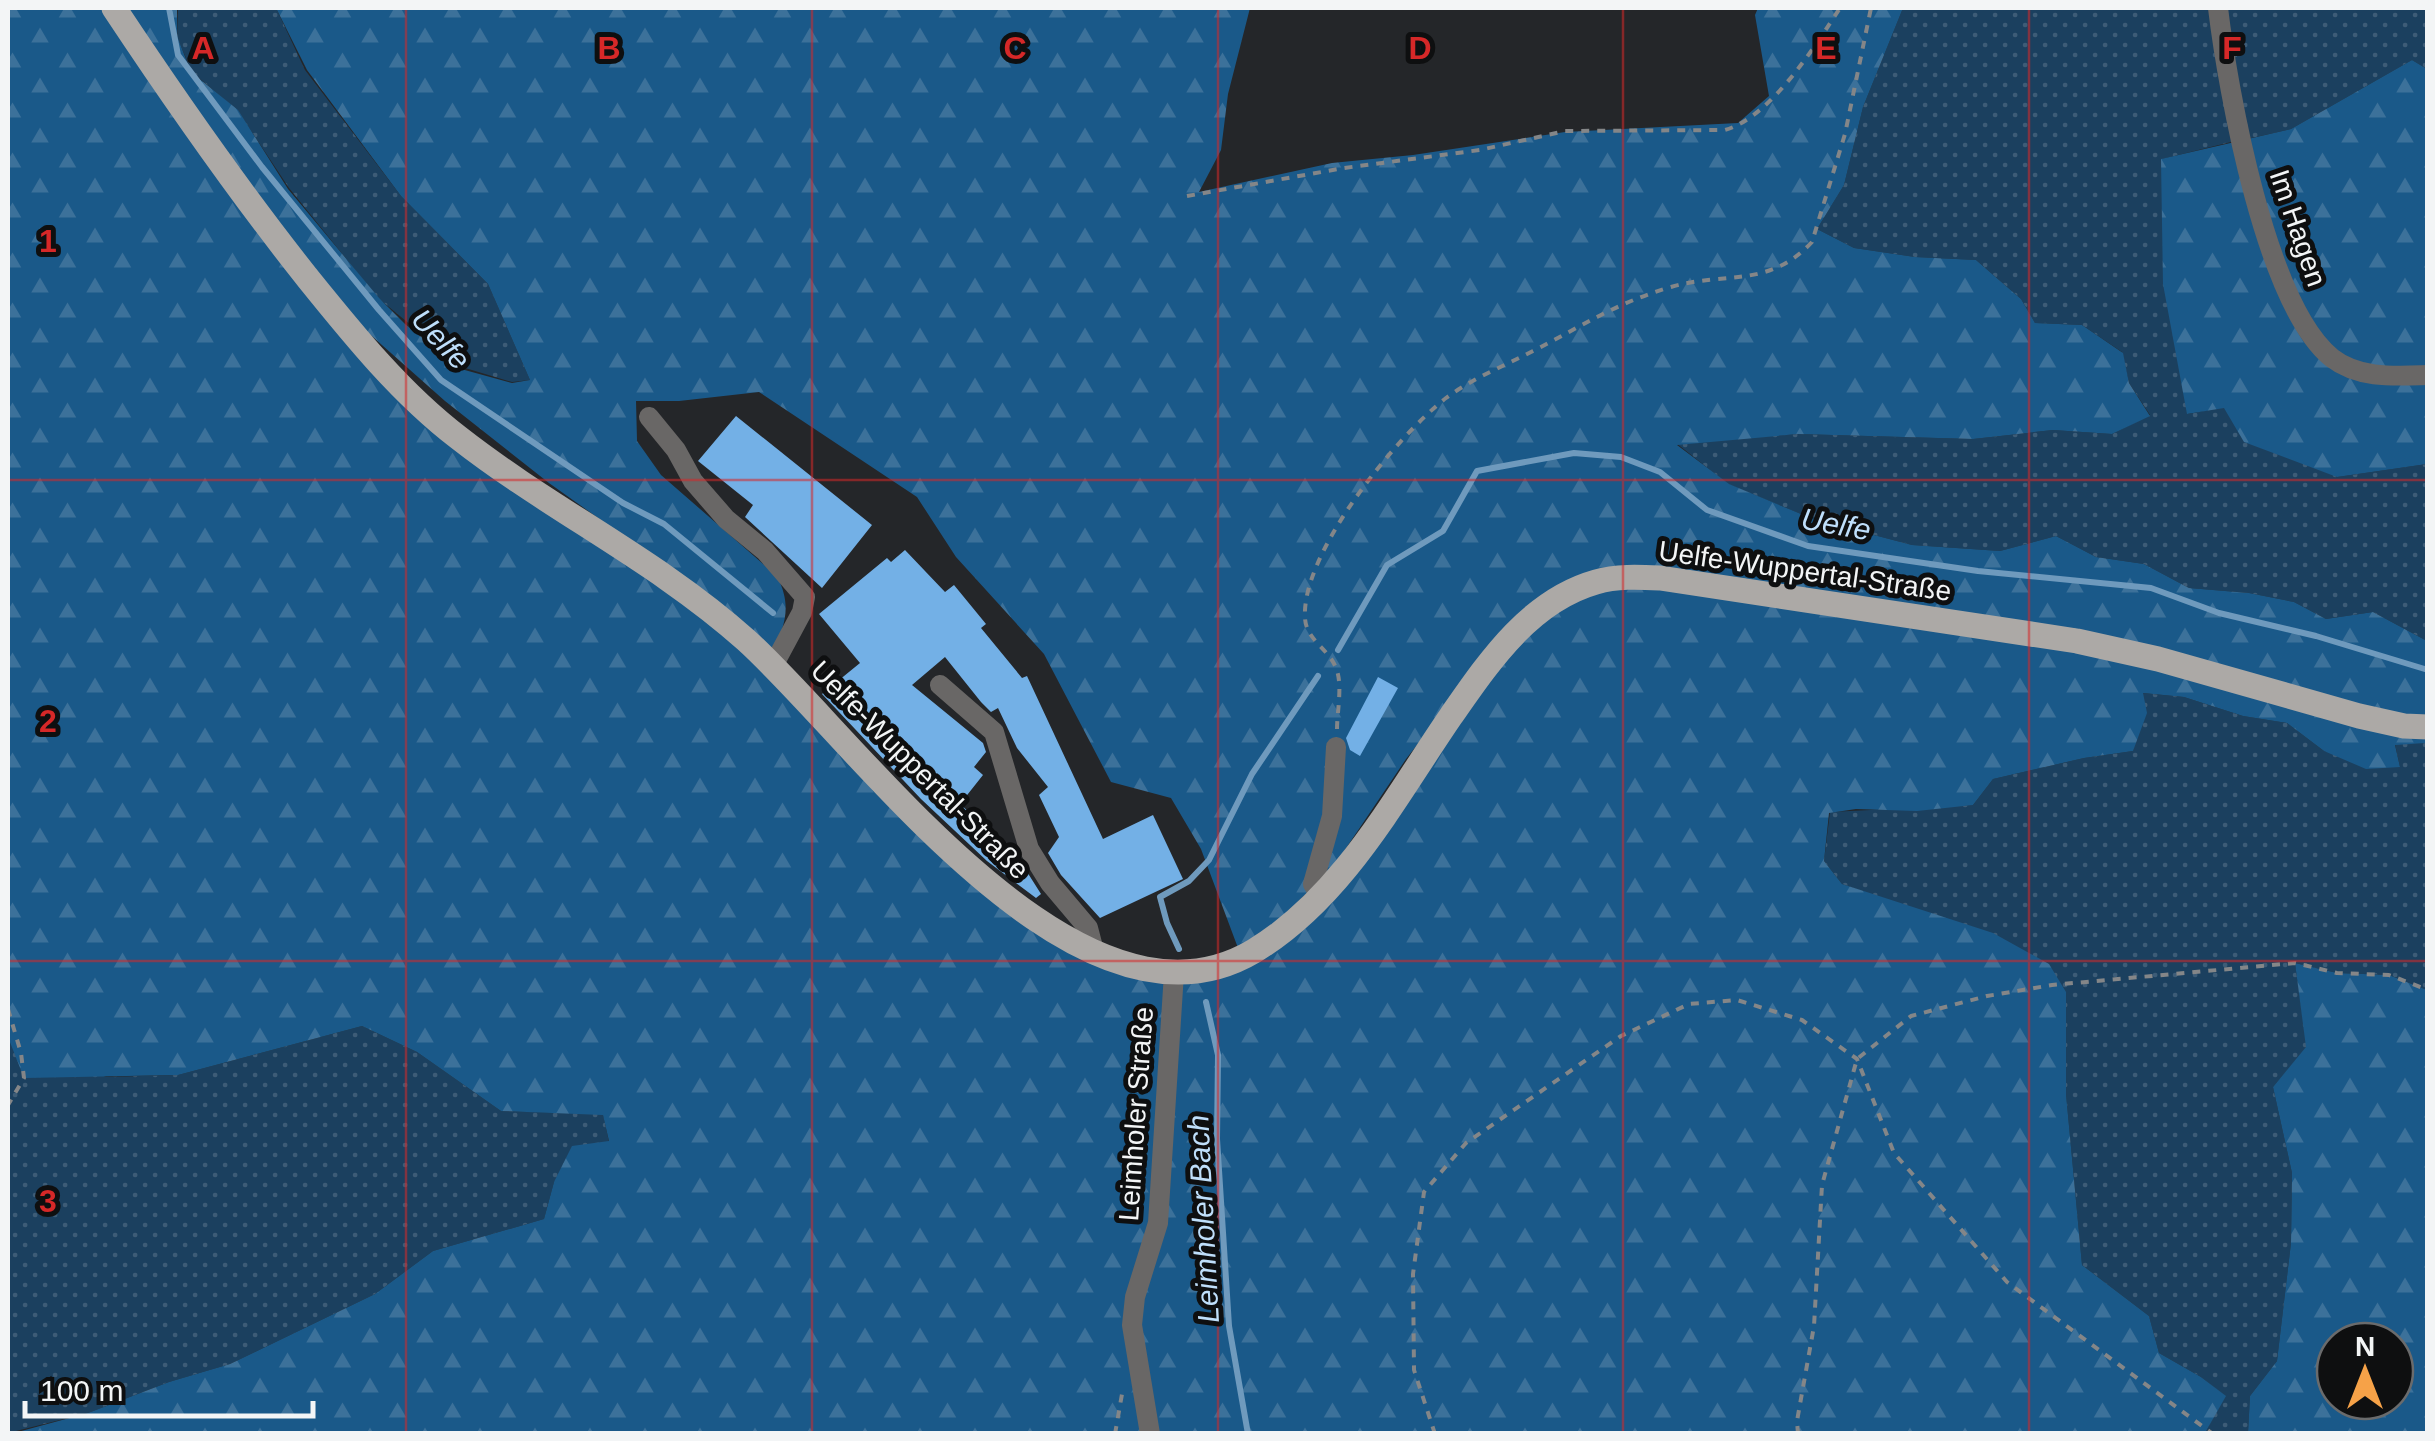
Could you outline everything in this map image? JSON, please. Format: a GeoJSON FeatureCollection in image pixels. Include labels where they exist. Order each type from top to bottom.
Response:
{"type":"FeatureCollection","features":[{"type":"Feature","properties":{"kind":"main road","name":"Uelfe-Wuppertal-Straße"},"geometry":{"type":"LineString","coordinates":[[114,8],[230,180],[369,352],[411,395],[457,437],[703,605],[773,666],[944,842],[1016,906],[1095,954],[1129,966],[1174,973],[1212,969],[1254,950],[1294,922],[1343,872],[1506,642],[1554,602],[1613,579],[1660,578],[2077,641],[2158,659],[2344,712],[2404,726],[2428,727]]}},
{"type":"Feature","properties":{"kind":"street","name":"Im Hagen"},"geometry":{"type":"LineString","coordinates":[[2218,8],[2228,78],[2262,222],[2277,266],[2305,323],[2330,356],[2352,370],[2393,376],[2428,375]]}},
{"type":"Feature","properties":{"kind":"street"},"geometry":{"type":"LineString","coordinates":[[650,418],[676,450],[693,481],[726,519],[765,551],[804,597],[802,612],[773,666]]}},
{"type":"Feature","properties":{"kind":"street"},"geometry":{"type":"LineString","coordinates":[[940,685],[994,732],[1029,849],[1050,883],[1088,928],[1095,954]]}},
{"type":"Feature","properties":{"kind":"street"},"geometry":{"type":"LineString","coordinates":[[1321,897],[1313,884],[1332,816],[1336,747]]}},
{"type":"Feature","properties":{"kind":"street","name":"Leimholer Straße"},"geometry":{"type":"LineString","coordinates":[[1150,1434],[1132,1325],[1135,1297],[1158,1223],[1174,973]]}},
{"type":"Feature","properties":{"kind":"path"},"geometry":{"type":"LineString","coordinates":[[1187,196],[1397,159],[1480,150],[1565,131],[1726,130],[1741,125],[1780,88],[1840,8]]}},
{"type":"Feature","properties":{"kind":"path"},"geometry":{"type":"LineString","coordinates":[[1336,747],[1338,670],[1310,636],[1304,620],[1306,600],[1326,542],[1352,501],[1411,432],[1444,400],[1472,381],[1621,304],[1677,285],[1754,277],[1800,254],[1812,242],[1845,134],[1871,8]]}},
{"type":"Feature","properties":{"kind":"path"},"geometry":{"type":"LineString","coordinates":[[1798,1434],[1818,1293],[1822,1185],[1857,1059],[1911,1016],[1987,996],[2052,985],[2295,962],[2337,974],[2389,975],[2428,990]]}},
{"type":"Feature","properties":{"kind":"path"},"geometry":{"type":"LineString","coordinates":[[1435,1434],[1414,1370],[1413,1274],[1424,1192],[1466,1144],[1621,1036],[1689,1004],[1737,1000],[1802,1020],[1857,1059],[1894,1153],[2007,1282],[2213,1434]]}},
{"type":"Feature","properties":{"kind":"path"},"geometry":{"type":"LineString","coordinates":[[8,1010],[24,1078],[8,1105]]}},
{"type":"Feature","properties":{"kind":"shaded area"},"geometry":{"type":"Polygon","coordinates":[[[178,8],[276,8],[305,70],[401,196],[488,284],[530,380],[512,382],[462,367],[378,298],[289,188],[238,111],[192,72],[177,37],[178,8]]]}},
{"type":"Feature","properties":{"kind":"shaded area"},"geometry":{"type":"Polygon","coordinates":[[[1903,8],[2209,8],[2235,141],[2162,159],[2188,414],[2224,407],[2337,477],[2427,464],[2427,641],[2373,612],[2326,619],[2294,602],[2189,588],[2144,564],[2096,557],[2056,536],[2000,551],[1912,545],[1813,519],[1728,484],[1676,443],[1798,434],[1973,439],[2053,430],[2112,434],[2150,415],[2129,383],[2122,352],[2082,325],[2035,323],[2021,299],[1976,260],[1854,248],[1817,229],[1844,185],[1863,107],[1903,8]]]}},
{"type":"Feature","properties":{"kind":"shaded area"},"geometry":{"type":"Polygon","coordinates":[[[2224,8],[2427,8],[2427,69],[2412,60],[2291,129],[2247,139],[2224,8]]]}},
{"type":"Feature","properties":{"kind":"shaded area"},"geometry":{"type":"Polygon","coordinates":[[[2142,693],[2184,697],[2243,716],[2287,723],[2324,751],[2400,767],[2395,744],[2427,743],[2427,990],[2389,975],[2337,973],[2295,963],[2307,1047],[2273,1087],[2292,1173],[2291,1243],[2277,1361],[2250,1396],[2248,1433],[2205,1433],[2225,1396],[2159,1353],[2149,1316],[2082,1265],[2066,1094],[2066,993],[1915,910],[1842,884],[1824,861],[1830,812],[1973,805],[1993,779],[2133,751],[2142,693]]]}},
{"type":"Feature","properties":{"kind":"shaded area"},"geometry":{"type":"Polygon","coordinates":[[[362,1026],[417,1052],[501,1111],[603,1114],[609,1142],[554,1182],[544,1219],[433,1251],[375,1294],[230,1364],[88,1413],[8,1433],[8,1037],[106,1077],[178,1075],[362,1026]]]}},
{"type":"Feature","properties":{"kind":"green space"},"geometry":{"type":"Polygon","coordinates":[[[8,8],[114,8],[230,180],[324,299],[369,353],[457,437],[654,569],[742,637],[944,841],[1016,906],[1095,955],[1129,966],[1196,973],[1241,956],[1201,849],[1171,798],[1111,782],[1044,654],[956,557],[917,497],[759,392],[679,401],[636,401],[637,441],[661,475],[777,576],[786,607],[773,656],[671,570],[549,483],[445,401],[329,298],[234,178],[120,8],[177,8],[177,36],[191,72],[238,110],[288,189],[379,298],[461,369],[512,383],[530,380],[488,284],[401,196],[307,70],[276,8],[1250,8],[1228,94],[1221,150],[1199,192],[1332,163],[1565,132],[1738,123],[1769,96],[1755,15],[1758,8],[1903,8],[1863,107],[1844,185],[1817,229],[1854,248],[1976,260],[2021,299],[2035,323],[2082,325],[2123,353],[2129,383],[2150,416],[2112,434],[2053,430],[1973,439],[1798,434],[1677,445],[1729,484],[1813,519],[1912,545],[2000,551],[2056,536],[2096,557],[2144,564],[2189,588],[2294,602],[2326,619],[2373,612],[2427,641],[2427,724],[2361,714],[2160,655],[2076,637],[1713,582],[1633,573],[1594,578],[1550,598],[1501,638],[1406,759],[1334,866],[1245,954],[1270,941],[1293,922],[1341,873],[1442,726],[1516,634],[1556,601],[1607,580],[1660,578],[2077,641],[2158,659],[2359,716],[2427,727],[2427,743],[2395,745],[2400,767],[2366,769],[2324,751],[2287,723],[2243,716],[2184,697],[2143,693],[2147,713],[2133,751],[1993,779],[1973,805],[1829,813],[1824,861],[1842,884],[1993,933],[2049,964],[2066,992],[2066,1094],[2082,1265],[2149,1316],[2159,1353],[2226,1396],[2205,1433],[14,1433],[88,1413],[230,1364],[375,1294],[433,1251],[544,1219],[554,1182],[572,1146],[609,1141],[603,1115],[501,1111],[417,1052],[362,1026],[178,1075],[24,1078],[8,1037],[8,8]]]}},
{"type":"Feature","properties":{"kind":"green space"},"geometry":{"type":"Polygon","coordinates":[[[2412,60],[2427,69],[2427,464],[2337,477],[2244,442],[2224,408],[2187,414],[2163,284],[2161,159],[2291,129],[2412,60]]]}},
{"type":"Feature","properties":{"kind":"green space"},"geometry":{"type":"Polygon","coordinates":[[[2295,963],[2337,973],[2389,975],[2427,990],[2427,1433],[2248,1433],[2250,1396],[2277,1361],[2291,1243],[2292,1173],[2273,1087],[2306,1047],[2295,963]]]}},
{"type":"Feature","properties":{"kind":"building"},"geometry":{"type":"Polygon","coordinates":[[[736,416],[872,525],[822,588],[745,517],[753,505],[698,461],[736,416]]]}},
{"type":"Feature","properties":{"kind":"building"},"geometry":{"type":"Polygon","coordinates":[[[905,550],[945,592],[954,585],[986,624],[981,628],[1022,678],[1027,676],[1103,839],[1153,815],[1183,879],[1100,918],[1061,875],[1048,853],[1059,837],[1039,795],[1048,787],[1017,748],[998,708],[991,712],[945,657],[912,685],[983,743],[986,752],[974,767],[983,775],[960,804],[1017,856],[1041,894],[1036,898],[987,861],[921,799],[822,694],[860,663],[819,614],[887,558],[891,562],[905,550]]]}},
{"type":"Feature","properties":{"kind":"building"},"geometry":{"type":"Polygon","coordinates":[[[1378,677],[1398,688],[1360,756],[1350,750],[1346,738],[1378,677]]]}},
{"type":"Feature","properties":{"kind":"waterway","name":"Uelfe"},"geometry":{"type":"LineString","coordinates":[[169,8],[178,55],[262,167],[441,380],[623,503],[664,524],[773,613]]}},
{"type":"Feature","properties":{"kind":"waterway","name":"Uelfe"},"geometry":{"type":"LineString","coordinates":[[1338,650],[1387,565],[1443,531],[1477,471],[1574,453],[1621,457],[1660,472],[1707,510],[1808,546],[1978,571],[2151,588],[2219,613],[2316,636],[2428,670]]}},
{"type":"Feature","properties":{"kind":"waterway","name":"Uelfe"},"geometry":{"type":"LineString","coordinates":[[1179,949],[1160,897],[1189,881],[1209,860],[1252,774],[1318,676]]}},
{"type":"Feature","properties":{"kind":"waterway","name":"Leimholer Bach"},"geometry":{"type":"LineString","coordinates":[[1206,1002],[1218,1055],[1217,1139],[1229,1326],[1248,1434]]}}]}
